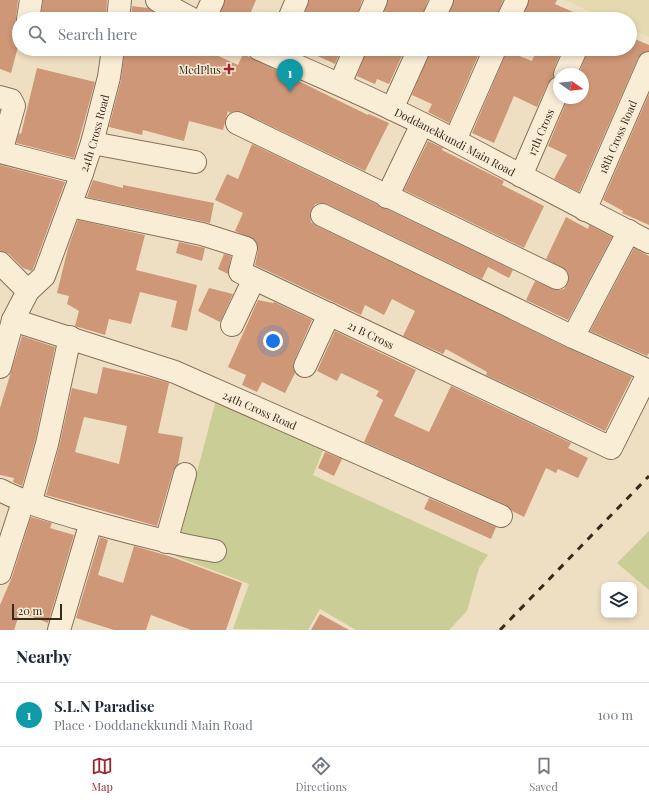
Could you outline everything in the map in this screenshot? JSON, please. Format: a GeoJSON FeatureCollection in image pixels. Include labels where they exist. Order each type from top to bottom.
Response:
{"type":"FeatureCollection","features":[{"type":"Feature","properties":{"kind":"street"},"geometry":{"type":"LineString","coordinates":[[29,12],[31,0]]}},
{"type":"Feature","properties":{"kind":"street"},"geometry":{"type":"LineString","coordinates":[[119,12],[120,0]]}},
{"type":"Feature","properties":{"kind":"street"},"geometry":{"type":"LineString","coordinates":[[157,0],[179,12]]}},
{"type":"Feature","properties":{"kind":"street"},"geometry":{"type":"LineString","coordinates":[[207,12],[213,0]]}},
{"type":"Feature","properties":{"kind":"street"},"geometry":{"type":"LineString","coordinates":[[292,12],[297,0]]}},
{"type":"Feature","properties":{"kind":"street"},"geometry":{"type":"LineString","coordinates":[[371,12],[376,0]]}},
{"type":"Feature","properties":{"kind":"street"},"geometry":{"type":"LineString","coordinates":[[436,12],[442,0]]}},
{"type":"Feature","properties":{"kind":"street"},"geometry":{"type":"LineString","coordinates":[[511,12],[517,0]]}},
{"type":"Feature","properties":{"kind":"street","name":"24th Cross Road"},"geometry":{"type":"LineString","coordinates":[[0,367],[13,320],[28,291],[44,276],[82,173],[92,143],[109,77],[112,56]]}},
{"type":"Feature","properties":{"kind":"street","name":"Doddanekkundi Main Road"},"geometry":{"type":"LineString","coordinates":[[280,56],[455,140],[585,210],[643,238]]}},
{"type":"Feature","properties":{"kind":"street"},"geometry":{"type":"LineString","coordinates":[[340,84],[352,56]]}},
{"type":"Feature","properties":{"kind":"street"},"geometry":{"type":"LineString","coordinates":[[392,109],[416,56]]}},
{"type":"Feature","properties":{"kind":"street"},"geometry":{"type":"LineString","coordinates":[[455,140],[492,56]]}},
{"type":"Feature","properties":{"kind":"street"},"geometry":{"type":"LineString","coordinates":[[568,68],[573,56]]}},
{"type":"Feature","properties":{"kind":"street","name":"18th Cross Road"},"geometry":{"type":"LineString","coordinates":[[585,210],[649,63]]}},
{"type":"Feature","properties":{"kind":"street"},"geometry":{"type":"LineString","coordinates":[[0,97],[11,100],[14,106],[0,152],[82,173]]}},
{"type":"Feature","properties":{"kind":"street","name":"17th Cross"},"geometry":{"type":"LineString","coordinates":[[521,176],[553,102]]}},
{"type":"Feature","properties":{"kind":"street"},"geometry":{"type":"LineString","coordinates":[[237,123],[387,197],[557,278]]}},
{"type":"Feature","properties":{"kind":"street"},"geometry":{"type":"LineString","coordinates":[[387,197],[422,124]]}},
{"type":"Feature","properties":{"kind":"street"},"geometry":{"type":"LineString","coordinates":[[92,143],[195,162]]}},
{"type":"Feature","properties":{"kind":"street","name":"21 B Cross"},"geometry":{"type":"LineString","coordinates":[[70,206],[202,234],[246,248],[240,272],[611,448],[649,372]]}},
{"type":"Feature","properties":{"kind":"street"},"geometry":{"type":"LineString","coordinates":[[322,215],[573,337],[649,372]]}},
{"type":"Feature","properties":{"kind":"street"},"geometry":{"type":"LineString","coordinates":[[573,337],[643,238]]}},
{"type":"Feature","properties":{"kind":"street"},"geometry":{"type":"LineString","coordinates":[[0,263],[28,291]]}},
{"type":"Feature","properties":{"kind":"street"},"geometry":{"type":"LineString","coordinates":[[232,326],[254,279]]}},
{"type":"Feature","properties":{"kind":"street"},"geometry":{"type":"LineString","coordinates":[[305,366],[329,314]]}},
{"type":"Feature","properties":{"kind":"street","name":"24th Cross Road"},"geometry":{"type":"LineString","coordinates":[[13,320],[70,336],[175,372],[502,516]]}},
{"type":"Feature","properties":{"kind":"street"},"geometry":{"type":"LineString","coordinates":[[0,574],[27,503],[47,444],[70,336]]}},
{"type":"Feature","properties":{"kind":"street"},"geometry":{"type":"LineString","coordinates":[[166,542],[185,474]]}},
{"type":"Feature","properties":{"kind":"street"},"geometry":{"type":"LineString","coordinates":[[0,490],[27,503],[90,522],[166,542],[215,552]]}},
{"type":"Feature","properties":{"kind":"street"},"geometry":{"type":"LineString","coordinates":[[59,630],[90,522]]}},
{"type":"Feature","properties":{"kind":"shaded area"},"geometry":{"type":"Polygon","coordinates":[[[564,0],[649,0],[649,37],[637,32],[637,12],[591,12],[564,0]]]}},
{"type":"Feature","properties":{"kind":"green space"},"geometry":{"type":"Polygon","coordinates":[[[216,400],[324,448],[313,475],[488,555],[479,568],[467,611],[449,630],[356,630],[320,609],[308,630],[233,629],[249,584],[175,556],[216,400]]]}},
{"type":"Feature","properties":{"kind":"green space"},"geometry":{"type":"Polygon","coordinates":[[[649,531],[649,590],[617,563],[649,531]]]}},
{"type":"Feature","properties":{"kind":"building"},"geometry":{"type":"Polygon","coordinates":[[[0,0],[18,0],[17,12],[12,12],[12,56],[16,56],[11,73],[0,69],[0,0]]]}},
{"type":"Feature","properties":{"kind":"building"},"geometry":{"type":"Polygon","coordinates":[[[43,0],[107,0],[106,12],[41,12],[43,0]]]}},
{"type":"Feature","properties":{"kind":"building"},"geometry":{"type":"Polygon","coordinates":[[[225,0],[256,0],[251,12],[220,12],[225,0]]]}},
{"type":"Feature","properties":{"kind":"building"},"geometry":{"type":"Polygon","coordinates":[[[309,0],[362,0],[358,12],[305,12],[309,0]]]}},
{"type":"Feature","properties":{"kind":"building"},"geometry":{"type":"Polygon","coordinates":[[[388,0],[428,0],[424,12],[384,12],[388,0]]]}},
{"type":"Feature","properties":{"kind":"building"},"geometry":{"type":"Polygon","coordinates":[[[454,0],[503,0],[499,12],[450,12],[454,0]]]}},
{"type":"Feature","properties":{"kind":"building"},"geometry":{"type":"Polygon","coordinates":[[[529,0],[557,0],[555,4],[573,12],[525,12],[529,0]]]}},
{"type":"Feature","properties":{"kind":"building"},"geometry":{"type":"Polygon","coordinates":[[[132,6],[148,8],[154,12],[132,12],[132,6]]]}},
{"type":"Feature","properties":{"kind":"building"},"geometry":{"type":"Polygon","coordinates":[[[637,40],[649,45],[649,51],[642,53],[638,58],[579,192],[554,179],[567,155],[548,146],[566,104],[589,104],[589,68],[581,68],[585,56],[637,56],[637,40]]]}},
{"type":"Feature","properties":{"kind":"building"},"geometry":{"type":"Polygon","coordinates":[[[124,56],[218,56],[238,65],[242,56],[247,56],[368,115],[369,114],[389,123],[365,171],[242,112],[236,111],[230,113],[228,111],[223,130],[189,121],[184,141],[143,130],[142,135],[109,127],[121,80],[124,56]]]}},
{"type":"Feature","properties":{"kind":"building"},"geometry":{"type":"Polygon","coordinates":[[[317,56],[338,56],[335,64],[317,56]]]}},
{"type":"Feature","properties":{"kind":"building"},"geometry":{"type":"Polygon","coordinates":[[[364,56],[402,56],[389,84],[377,79],[375,84],[357,76],[364,56]]]}},
{"type":"Feature","properties":{"kind":"building"},"geometry":{"type":"Polygon","coordinates":[[[428,56],[478,56],[449,123],[428,112],[432,104],[412,95],[428,56]]]}},
{"type":"Feature","properties":{"kind":"building"},"geometry":{"type":"Polygon","coordinates":[[[505,56],[520,56],[532,61],[534,56],[559,56],[554,68],[553,68],[553,77],[548,83],[537,107],[514,96],[494,143],[472,133],[505,56]]]}},
{"type":"Feature","properties":{"kind":"building"},"geometry":{"type":"Polygon","coordinates":[[[37,68],[95,82],[74,158],[16,143],[19,133],[21,134],[37,68]]]}},
{"type":"Feature","properties":{"kind":"building"},"geometry":{"type":"Polygon","coordinates":[[[649,94],[649,225],[622,213],[623,211],[603,200],[649,94]]]}},
{"type":"Feature","properties":{"kind":"building"},"geometry":{"type":"Polygon","coordinates":[[[428,141],[443,148],[442,150],[504,181],[502,185],[544,206],[524,248],[404,190],[428,141]]]}},
{"type":"Feature","properties":{"kind":"building"},"geometry":{"type":"Polygon","coordinates":[[[252,144],[513,270],[509,278],[488,267],[482,279],[327,204],[315,204],[311,210],[311,222],[317,226],[568,348],[632,377],[605,431],[486,375],[487,372],[446,349],[443,354],[403,336],[415,311],[392,299],[384,315],[365,305],[361,315],[255,265],[258,251],[255,240],[235,231],[243,213],[215,200],[227,174],[238,179],[252,144]]]}},
{"type":"Feature","properties":{"kind":"building"},"geometry":{"type":"Polygon","coordinates":[[[0,165],[65,182],[31,271],[23,268],[9,254],[0,251],[0,165]]]}},
{"type":"Feature","properties":{"kind":"building"},"geometry":{"type":"Polygon","coordinates":[[[93,180],[123,188],[123,185],[214,203],[210,223],[87,197],[93,180]]]}},
{"type":"Feature","properties":{"kind":"building"},"geometry":{"type":"Polygon","coordinates":[[[566,217],[588,229],[589,225],[612,237],[568,320],[526,300],[535,281],[558,290],[564,289],[568,283],[569,277],[567,271],[546,259],[566,217]]]}},
{"type":"Feature","properties":{"kind":"building"},"geometry":{"type":"Polygon","coordinates":[[[78,220],[145,235],[136,270],[197,285],[187,331],[171,327],[177,301],[140,292],[131,324],[109,319],[105,335],[75,326],[79,311],[67,304],[69,296],[57,293],[68,248],[78,220]]]}},
{"type":"Feature","properties":{"kind":"building"},"geometry":{"type":"Polygon","coordinates":[[[179,242],[205,248],[202,261],[176,253],[179,242]]]}},
{"type":"Feature","properties":{"kind":"building"},"geometry":{"type":"Polygon","coordinates":[[[634,248],[649,256],[649,353],[647,356],[590,331],[634,248]]]}},
{"type":"Feature","properties":{"kind":"building"},"geometry":{"type":"Polygon","coordinates":[[[224,254],[231,256],[228,274],[218,269],[224,254]]]}},
{"type":"Feature","properties":{"kind":"building"},"geometry":{"type":"Polygon","coordinates":[[[209,288],[233,294],[220,322],[198,311],[209,288]]]}},
{"type":"Feature","properties":{"kind":"building"},"geometry":{"type":"Polygon","coordinates":[[[258,300],[274,302],[312,320],[294,361],[293,367],[295,373],[285,393],[262,382],[257,392],[242,385],[246,375],[228,367],[258,300]]]}},
{"type":"Feature","properties":{"kind":"building"},"geometry":{"type":"Polygon","coordinates":[[[335,331],[416,370],[394,416],[429,432],[451,386],[571,443],[568,448],[588,458],[578,478],[558,469],[556,473],[546,468],[524,517],[512,511],[506,505],[364,442],[383,400],[376,396],[379,391],[341,373],[337,381],[317,371],[335,331]]]}},
{"type":"Feature","properties":{"kind":"building"},"geometry":{"type":"Polygon","coordinates":[[[22,336],[55,347],[35,441],[22,486],[13,482],[14,478],[0,475],[0,408],[22,336]]]}},
{"type":"Feature","properties":{"kind":"building"},"geometry":{"type":"Polygon","coordinates":[[[103,367],[169,383],[158,433],[183,437],[178,464],[173,471],[157,526],[46,495],[59,447],[72,388],[97,394],[103,367]],[[84,417],[75,452],[119,464],[127,426],[84,417]]]}},
{"type":"Feature","properties":{"kind":"building"},"geometry":{"type":"Polygon","coordinates":[[[325,452],[342,459],[334,476],[318,468],[325,452]]]}},
{"type":"Feature","properties":{"kind":"building"},"geometry":{"type":"Polygon","coordinates":[[[429,498],[496,527],[491,539],[424,509],[429,498]]]}},
{"type":"Feature","properties":{"kind":"building"},"geometry":{"type":"Polygon","coordinates":[[[31,517],[52,523],[50,528],[74,535],[48,623],[20,612],[14,630],[0,630],[0,605],[12,577],[31,517]]]}},
{"type":"Feature","properties":{"kind":"building"},"geometry":{"type":"Polygon","coordinates":[[[100,537],[108,540],[98,575],[123,583],[134,546],[172,557],[242,583],[226,630],[191,630],[151,615],[146,630],[114,630],[76,618],[100,537]]]}},
{"type":"Feature","properties":{"kind":"building"},"geometry":{"type":"Polygon","coordinates":[[[320,614],[349,630],[311,630],[320,614]]]}},
{"type":"Feature","properties":{"kind":"railway"},"geometry":{"type":"LineString","coordinates":[[500,630],[649,476]]}},
{"type":"Feature","properties":{"kind":"place","name":"MedPlus"},"geometry":{"type":"Point","coordinates":[229,69]}},
{"type":"Feature","properties":{"kind":"place","name":"S.L.N Paradise"},"geometry":{"type":"Point","coordinates":[290,92]}}]}
